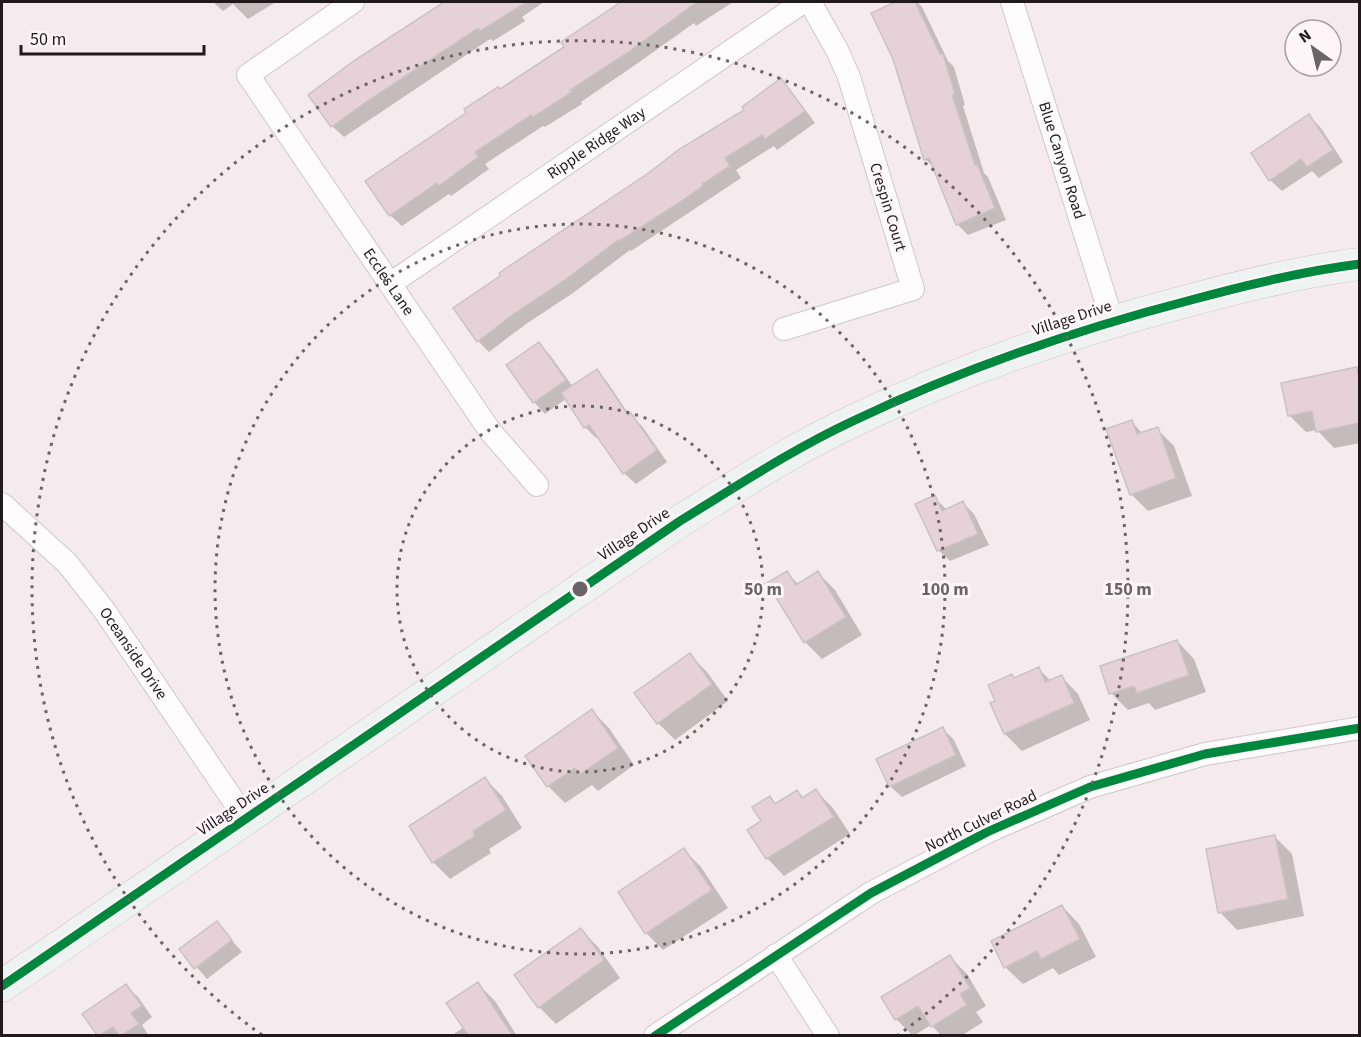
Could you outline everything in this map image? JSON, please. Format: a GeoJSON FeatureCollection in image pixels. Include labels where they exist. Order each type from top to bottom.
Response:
{"type":"FeatureCollection","features":[{"type":"Feature","properties":{"kind":"main road","name":"Village Drive"},"geometry":{"type":"LineString","coordinates":[[2,986],[680,521],[772,464],[852,422],[953,376],[1112,320],[1240,287],[1333,267],[1359,264]]}},
{"type":"Feature","properties":{"kind":"street","name":"Eccles Lane"},"geometry":{"type":"LineString","coordinates":[[353,2],[248,75],[490,431],[537,485]]}},
{"type":"Feature","properties":{"kind":"street","name":"Ripple Ridge Way"},"geometry":{"type":"LineString","coordinates":[[390,284],[802,2]]}},
{"type":"Feature","properties":{"kind":"street","name":"Crespin Court"},"geometry":{"type":"LineString","coordinates":[[784,329],[913,290],[849,77],[837,50],[810,2]]}},
{"type":"Feature","properties":{"kind":"street","name":"Blue Canyon Road"},"geometry":{"type":"LineString","coordinates":[[1012,2],[1112,320]]}},
{"type":"Feature","properties":{"kind":"street","name":"Oceanside Drive"},"geometry":{"type":"LineString","coordinates":[[2,504],[67,563],[104,610],[246,819]]}},
{"type":"Feature","properties":{"kind":"street","name":"North Culver Road"},"geometry":{"type":"LineString","coordinates":[[655,1035],[871,893],[987,832],[1090,787],[1205,754],[1359,728]]}},
{"type":"Feature","properties":{"kind":"street"},"geometry":{"type":"LineString","coordinates":[[776,955],[828,1035]]}},
{"type":"Feature","properties":{"kind":"building"},"geometry":{"type":"Polygon","coordinates":[[[444,2],[527,2],[480,31],[478,28],[331,127],[308,95],[355,60],[444,2]]]}},
{"type":"Feature","properties":{"kind":"building"},"geometry":{"type":"Polygon","coordinates":[[[621,2],[697,2],[627,53],[570,90],[572,92],[533,117],[531,115],[475,152],[478,157],[439,186],[437,183],[389,216],[365,181],[466,113],[464,109],[498,87],[500,89],[564,47],[561,42],[621,2]]]}},
{"type":"Feature","properties":{"kind":"building"},"geometry":{"type":"Polygon","coordinates":[[[895,2],[915,2],[940,54],[943,54],[955,94],[952,95],[975,165],[977,164],[995,208],[956,225],[929,158],[924,160],[893,59],[871,13],[895,2]]]}},
{"type":"Feature","properties":{"kind":"building"},"geometry":{"type":"Polygon","coordinates":[[[781,78],[805,111],[765,139],[762,135],[725,158],[730,166],[674,206],[618,240],[477,342],[453,308],[500,276],[499,273],[650,172],[678,150],[744,110],[742,107],[781,78]]]}},
{"type":"Feature","properties":{"kind":"building"},"geometry":{"type":"Polygon","coordinates":[[[1309,114],[1333,150],[1307,167],[1301,159],[1269,181],[1251,153],[1309,114]]]}},
{"type":"Feature","properties":{"kind":"building"},"geometry":{"type":"Polygon","coordinates":[[[539,342],[566,380],[533,403],[506,365],[539,342]]]}},
{"type":"Feature","properties":{"kind":"building"},"geometry":{"type":"Polygon","coordinates":[[[1357,367],[1359,423],[1316,432],[1312,411],[1288,416],[1281,383],[1357,367]]]}},
{"type":"Feature","properties":{"kind":"building"},"geometry":{"type":"Polygon","coordinates":[[[597,369],[628,415],[631,413],[657,450],[623,474],[589,425],[584,428],[561,393],[597,369]]]}},
{"type":"Feature","properties":{"kind":"building"},"geometry":{"type":"Polygon","coordinates":[[[1132,420],[1137,434],[1158,427],[1176,478],[1130,495],[1106,429],[1132,420]]]}},
{"type":"Feature","properties":{"kind":"building"},"geometry":{"type":"Polygon","coordinates":[[[935,495],[942,511],[963,501],[978,534],[937,551],[915,504],[935,495]]]}},
{"type":"Feature","properties":{"kind":"building"},"geometry":{"type":"Polygon","coordinates":[[[787,571],[796,585],[818,571],[846,617],[804,643],[767,583],[787,571]]]}},
{"type":"Feature","properties":{"kind":"building"},"geometry":{"type":"Polygon","coordinates":[[[1177,640],[1189,675],[1137,693],[1134,686],[1109,694],[1100,666],[1177,640]]]}},
{"type":"Feature","properties":{"kind":"building"},"geometry":{"type":"Polygon","coordinates":[[[690,653],[712,684],[657,724],[634,693],[690,653]]]}},
{"type":"Feature","properties":{"kind":"building"},"geometry":{"type":"Polygon","coordinates":[[[1039,667],[1045,682],[1062,675],[1074,703],[1004,734],[990,703],[995,701],[988,685],[1012,674],[1014,678],[1039,667]]]}},
{"type":"Feature","properties":{"kind":"building"},"geometry":{"type":"Polygon","coordinates":[[[592,709],[618,748],[579,775],[575,768],[547,787],[525,756],[592,709]]]}},
{"type":"Feature","properties":{"kind":"building"},"geometry":{"type":"Polygon","coordinates":[[[943,727],[956,755],[889,787],[876,759],[943,727]]]}},
{"type":"Feature","properties":{"kind":"building"},"geometry":{"type":"Polygon","coordinates":[[[485,777],[506,810],[473,831],[475,836],[432,863],[409,826],[485,777]]]}},
{"type":"Feature","properties":{"kind":"building"},"geometry":{"type":"Polygon","coordinates":[[[816,789],[834,817],[766,859],[747,830],[761,821],[752,807],[770,796],[775,804],[797,790],[802,798],[816,789]]]}},
{"type":"Feature","properties":{"kind":"building"},"geometry":{"type":"Polygon","coordinates":[[[1275,835],[1288,899],[1218,913],[1206,849],[1275,835]]]}},
{"type":"Feature","properties":{"kind":"building"},"geometry":{"type":"Polygon","coordinates":[[[684,848],[712,890],[645,934],[618,892],[684,848]]]}},
{"type":"Feature","properties":{"kind":"building"},"geometry":{"type":"Polygon","coordinates":[[[1062,905],[1080,939],[1041,959],[1037,951],[1004,968],[991,941],[1062,905]]]}},
{"type":"Feature","properties":{"kind":"building"},"geometry":{"type":"Polygon","coordinates":[[[217,921],[232,940],[194,969],[179,949],[217,921]]]}},
{"type":"Feature","properties":{"kind":"building"},"geometry":{"type":"Polygon","coordinates":[[[581,928],[604,960],[538,1008],[514,975],[581,928]]]}},
{"type":"Feature","properties":{"kind":"building"},"geometry":{"type":"Polygon","coordinates":[[[950,955],[970,988],[960,994],[967,1005],[931,1027],[918,1006],[895,1020],[881,997],[950,955]]]}},
{"type":"Feature","properties":{"kind":"building"},"geometry":{"type":"Polygon","coordinates":[[[478,982],[512,1035],[468,1035],[446,1003],[478,982]]]}},
{"type":"Feature","properties":{"kind":"building"},"geometry":{"type":"Polygon","coordinates":[[[126,984],[142,1006],[131,1013],[139,1024],[122,1035],[119,1035],[113,1027],[97,1035],[82,1014],[126,984]]]}},
{"type":"Feature","properties":{"kind":"cycle path"},"geometry":{"type":"LineString","coordinates":[[2,986],[680,521],[765,468],[809,444],[853,421],[935,384],[1019,352],[1105,324],[1233,289],[1360,264]]}},
{"type":"Feature","properties":{"kind":"cycle path"},"geometry":{"type":"LineString","coordinates":[[655,1036],[871,893],[987,832],[1090,787],[1205,754],[1360,728]]}}]}
